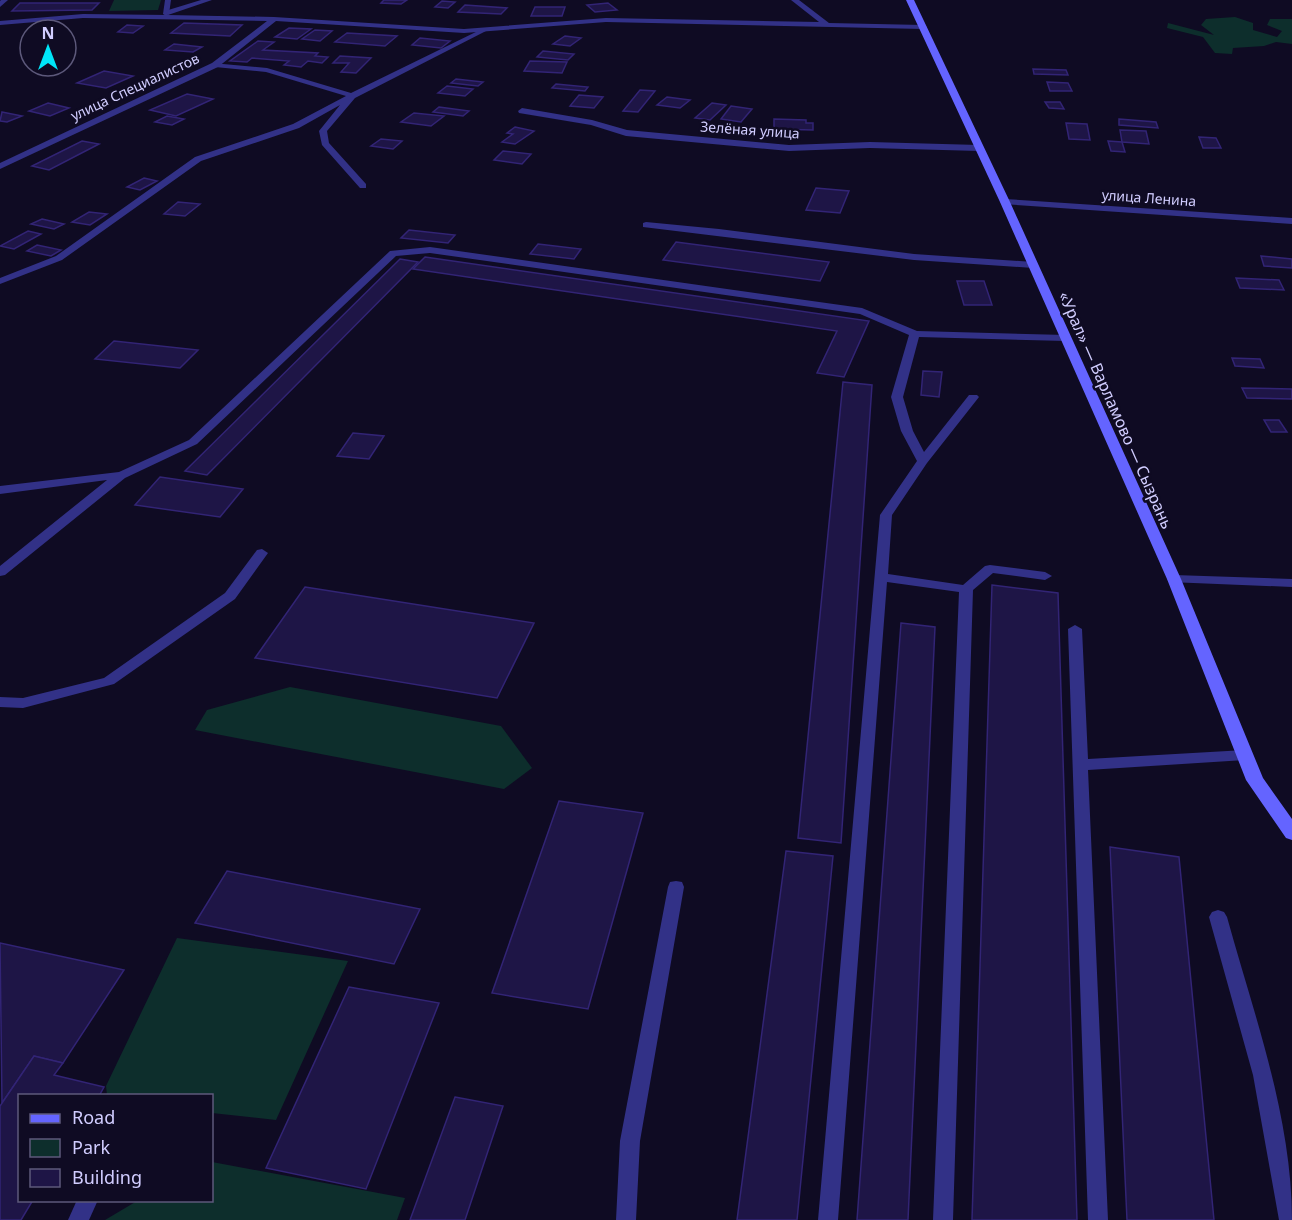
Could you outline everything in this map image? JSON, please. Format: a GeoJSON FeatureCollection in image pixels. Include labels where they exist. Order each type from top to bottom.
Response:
{"type":"FeatureCollection","features":[{"type":"Feature","properties":{"kind":"main road","name":"«Урал» — Варламово — Сызрань"},"geometry":{"type":"LineString","coordinates":[[910,0],[1005,202],[1174,579],[1255,780],[1292,833]]}},
{"type":"Feature","properties":{"kind":"street"},"geometry":{"type":"LineString","coordinates":[[156,17],[208,0]]}},
{"type":"Feature","properties":{"kind":"street"},"geometry":{"type":"LineString","coordinates":[[795,0],[827,25]]}},
{"type":"Feature","properties":{"kind":"street"},"geometry":{"type":"LineString","coordinates":[[0,23],[83,16],[274,20],[464,31],[606,20],[923,27]]}},
{"type":"Feature","properties":{"kind":"street","name":"улица Специалистов"},"geometry":{"type":"LineString","coordinates":[[0,166],[215,65],[274,20]]}},
{"type":"Feature","properties":{"kind":"street","name":"Зелёная улица"},"geometry":{"type":"LineString","coordinates":[[522,111],[592,123],[626,133],[789,148],[870,145],[979,148]]}},
{"type":"Feature","properties":{"kind":"street","name":"улица Ленина"},"geometry":{"type":"LineString","coordinates":[[1005,202],[1292,221]]}},
{"type":"Feature","properties":{"kind":"street"},"geometry":{"type":"LineString","coordinates":[[1174,579],[1292,583]]}},
{"type":"Feature","properties":{"kind":"lane"},"geometry":{"type":"LineString","coordinates":[[0,5],[5,0]]}},
{"type":"Feature","properties":{"kind":"lane"},"geometry":{"type":"LineString","coordinates":[[166,14],[168,0]]}},
{"type":"Feature","properties":{"kind":"lane"},"geometry":{"type":"LineString","coordinates":[[0,282],[59,258],[198,159],[296,126],[484,30]]}},
{"type":"Feature","properties":{"kind":"lane"},"geometry":{"type":"LineString","coordinates":[[215,65],[267,70],[352,96]]}},
{"type":"Feature","properties":{"kind":"lane"},"geometry":{"type":"LineString","coordinates":[[352,96],[323,130],[326,143],[363,186]]}},
{"type":"Feature","properties":{"kind":"lane"},"geometry":{"type":"LineString","coordinates":[[646,225],[914,256],[1033,265]]}},
{"type":"Feature","properties":{"kind":"lane"},"geometry":{"type":"LineString","coordinates":[[0,572],[122,475],[193,441],[393,253],[430,250],[862,311],[915,334],[1066,338]]}},
{"type":"Feature","properties":{"kind":"lane"},"geometry":{"type":"LineString","coordinates":[[915,334],[897,398],[907,431],[923,461]]}},
{"type":"Feature","properties":{"kind":"lane"},"geometry":{"type":"LineString","coordinates":[[828,1220],[886,515],[923,461],[973,396]]}},
{"type":"Feature","properties":{"kind":"lane"},"geometry":{"type":"LineString","coordinates":[[0,490],[122,475]]}},
{"type":"Feature","properties":{"kind":"lane"},"geometry":{"type":"LineString","coordinates":[[0,702],[23,703],[110,681],[230,596],[262,553]]}},
{"type":"Feature","properties":{"kind":"lane"},"geometry":{"type":"LineString","coordinates":[[881,577],[966,589],[990,569],[1045,576]]}},
{"type":"Feature","properties":{"kind":"lane"},"geometry":{"type":"LineString","coordinates":[[943,1220],[966,589]]}},
{"type":"Feature","properties":{"kind":"lane"},"geometry":{"type":"LineString","coordinates":[[1075,629],[1098,1220]]}},
{"type":"Feature","properties":{"kind":"lane"},"geometry":{"type":"LineString","coordinates":[[1079,765],[1245,755]]}},
{"type":"Feature","properties":{"kind":"lane"},"geometry":{"type":"LineString","coordinates":[[626,1220],[630,1141],[676,886]]}},
{"type":"Feature","properties":{"kind":"lane"},"geometry":{"type":"LineString","coordinates":[[1218,917],[1262,1075],[1289,1220]]}},
{"type":"Feature","properties":{"kind":"lane"},"geometry":{"type":"LineString","coordinates":[[78,1220],[87,1202]]}},
{"type":"Feature","properties":{"kind":"green space"},"geometry":{"type":"Polygon","coordinates":[[[114,0],[161,0],[158,10],[109,11],[114,0]]]}},
{"type":"Feature","properties":{"kind":"green space"},"geometry":{"type":"Polygon","coordinates":[[[1235,17],[1253,23],[1253,30],[1277,37],[1282,31],[1267,25],[1270,19],[1292,19],[1292,44],[1276,42],[1264,46],[1233,48],[1232,54],[1215,53],[1203,37],[1167,28],[1168,23],[1214,35],[1201,25],[1206,19],[1235,17]]]}},
{"type":"Feature","properties":{"kind":"green space"},"geometry":{"type":"Polygon","coordinates":[[[290,687],[501,726],[532,768],[504,789],[195,730],[207,710],[290,687]]]}},
{"type":"Feature","properties":{"kind":"green space"},"geometry":{"type":"Polygon","coordinates":[[[177,938],[348,961],[276,1120],[213,1113],[213,1094],[107,1094],[106,1086],[177,938]]]}},
{"type":"Feature","properties":{"kind":"green space"},"geometry":{"type":"Polygon","coordinates":[[[213,1162],[405,1198],[397,1220],[105,1220],[135,1202],[213,1202],[213,1162]]]}},
{"type":"Feature","properties":{"kind":"building"},"geometry":{"type":"Polygon","coordinates":[[[384,0],[407,0],[401,4],[381,3],[384,0]]]}},
{"type":"Feature","properties":{"kind":"building"},"geometry":{"type":"Polygon","coordinates":[[[442,1],[455,2],[448,8],[435,7],[442,1]]]}},
{"type":"Feature","properties":{"kind":"building"},"geometry":{"type":"Polygon","coordinates":[[[20,3],[99,3],[92,10],[12,11],[20,3]]]}},
{"type":"Feature","properties":{"kind":"building"},"geometry":{"type":"Polygon","coordinates":[[[608,3],[617,10],[595,12],[587,5],[608,3]]]}},
{"type":"Feature","properties":{"kind":"building"},"geometry":{"type":"Polygon","coordinates":[[[465,5],[507,8],[501,14],[458,12],[465,5]]]}},
{"type":"Feature","properties":{"kind":"building"},"geometry":{"type":"Polygon","coordinates":[[[535,7],[565,7],[562,16],[531,16],[535,7]]]}},
{"type":"Feature","properties":{"kind":"building"},"geometry":{"type":"Polygon","coordinates":[[[184,23],[242,25],[230,36],[171,33],[184,23]]]}},
{"type":"Feature","properties":{"kind":"building"},"geometry":{"type":"Polygon","coordinates":[[[127,25],[143,26],[133,33],[118,32],[127,25]]]}},
{"type":"Feature","properties":{"kind":"building"},"geometry":{"type":"Polygon","coordinates":[[[289,28],[311,29],[297,39],[275,37],[289,28]]]}},
{"type":"Feature","properties":{"kind":"building"},"geometry":{"type":"Polygon","coordinates":[[[315,30],[332,31],[320,41],[302,39],[315,30]]]}},
{"type":"Feature","properties":{"kind":"building"},"geometry":{"type":"Polygon","coordinates":[[[347,33],[397,36],[385,46],[335,42],[347,33]]]}},
{"type":"Feature","properties":{"kind":"building"},"geometry":{"type":"Polygon","coordinates":[[[565,36],[581,38],[570,46],[553,44],[565,36]]]}},
{"type":"Feature","properties":{"kind":"building"},"geometry":{"type":"Polygon","coordinates":[[[420,38],[450,41],[441,48],[412,45],[420,38]]]}},
{"type":"Feature","properties":{"kind":"building"},"geometry":{"type":"Polygon","coordinates":[[[258,41],[274,42],[263,50],[318,53],[315,56],[328,57],[322,63],[308,61],[301,67],[284,65],[289,61],[252,58],[247,62],[230,61],[258,41]]]}},
{"type":"Feature","properties":{"kind":"building"},"geometry":{"type":"Polygon","coordinates":[[[174,44],[202,47],[193,52],[165,50],[174,44]]]}},
{"type":"Feature","properties":{"kind":"building"},"geometry":{"type":"Polygon","coordinates":[[[543,51],[574,54],[568,60],[537,57],[543,51]]]}},
{"type":"Feature","properties":{"kind":"building"},"geometry":{"type":"Polygon","coordinates":[[[340,56],[371,58],[356,73],[341,72],[349,63],[333,63],[340,56]]]}},
{"type":"Feature","properties":{"kind":"building"},"geometry":{"type":"Polygon","coordinates":[[[530,61],[567,62],[562,73],[524,71],[530,61]]]}},
{"type":"Feature","properties":{"kind":"building"},"geometry":{"type":"Polygon","coordinates":[[[1033,69],[1066,70],[1068,75],[1034,74],[1033,69]]]}},
{"type":"Feature","properties":{"kind":"building"},"geometry":{"type":"Polygon","coordinates":[[[104,71],[133,76],[106,88],[77,83],[104,71]]]}},
{"type":"Feature","properties":{"kind":"building"},"geometry":{"type":"Polygon","coordinates":[[[456,79],[483,82],[478,86],[451,83],[456,79]]]}},
{"type":"Feature","properties":{"kind":"building"},"geometry":{"type":"Polygon","coordinates":[[[1047,82],[1068,83],[1072,91],[1050,91],[1047,82]]]}},
{"type":"Feature","properties":{"kind":"building"},"geometry":{"type":"Polygon","coordinates":[[[556,84],[588,87],[585,91],[552,88],[556,84]]]}},
{"type":"Feature","properties":{"kind":"building"},"geometry":{"type":"Polygon","coordinates":[[[447,86],[473,89],[465,96],[438,93],[447,86]]]}},
{"type":"Feature","properties":{"kind":"building"},"geometry":{"type":"Polygon","coordinates":[[[640,90],[655,91],[638,112],[623,111],[640,90]]]}},
{"type":"Feature","properties":{"kind":"building"},"geometry":{"type":"Polygon","coordinates":[[[187,94],[213,99],[176,116],[150,110],[187,94]]]}},
{"type":"Feature","properties":{"kind":"building"},"geometry":{"type":"Polygon","coordinates":[[[579,95],[603,97],[594,108],[570,106],[579,95]]]}},
{"type":"Feature","properties":{"kind":"building"},"geometry":{"type":"Polygon","coordinates":[[[667,97],[690,100],[680,108],[657,105],[667,97]]]}},
{"type":"Feature","properties":{"kind":"building"},"geometry":{"type":"Polygon","coordinates":[[[1045,102],[1060,102],[1064,109],[1049,108],[1045,102]]]}},
{"type":"Feature","properties":{"kind":"building"},"geometry":{"type":"Polygon","coordinates":[[[48,103],[69,108],[50,116],[29,111],[48,103]]]}},
{"type":"Feature","properties":{"kind":"building"},"geometry":{"type":"Polygon","coordinates":[[[712,103],[726,105],[710,120],[695,118],[712,103]]]}},
{"type":"Feature","properties":{"kind":"building"},"geometry":{"type":"Polygon","coordinates":[[[731,106],[752,109],[741,122],[721,119],[731,106]]]}},
{"type":"Feature","properties":{"kind":"building"},"geometry":{"type":"Polygon","coordinates":[[[439,107],[469,111],[463,116],[433,112],[439,107]]]}},
{"type":"Feature","properties":{"kind":"building"},"geometry":{"type":"Polygon","coordinates":[[[2,112],[22,116],[7,122],[0,121],[2,112]]]}},
{"type":"Feature","properties":{"kind":"building"},"geometry":{"type":"Polygon","coordinates":[[[414,113],[444,116],[431,126],[401,122],[414,113]]]}},
{"type":"Feature","properties":{"kind":"building"},"geometry":{"type":"Polygon","coordinates":[[[167,116],[184,119],[172,125],[155,122],[167,116]]]}},
{"type":"Feature","properties":{"kind":"building"},"geometry":{"type":"Polygon","coordinates":[[[774,119],[806,120],[806,123],[813,123],[813,130],[774,129],[774,119]]]}},
{"type":"Feature","properties":{"kind":"building"},"geometry":{"type":"Polygon","coordinates":[[[1119,119],[1156,122],[1158,128],[1119,125],[1119,119]]]}},
{"type":"Feature","properties":{"kind":"building"},"geometry":{"type":"Polygon","coordinates":[[[1066,123],[1087,124],[1090,140],[1069,139],[1066,123]]]}},
{"type":"Feature","properties":{"kind":"building"},"geometry":{"type":"Polygon","coordinates":[[[515,127],[534,131],[515,144],[502,142],[513,134],[507,133],[515,127]]]}},
{"type":"Feature","properties":{"kind":"building"},"geometry":{"type":"Polygon","coordinates":[[[1120,130],[1146,131],[1149,144],[1122,142],[1120,130]]]}},
{"type":"Feature","properties":{"kind":"building"},"geometry":{"type":"Polygon","coordinates":[[[1199,137],[1216,138],[1221,148],[1203,148],[1199,137]]]}},
{"type":"Feature","properties":{"kind":"building"},"geometry":{"type":"Polygon","coordinates":[[[381,139],[402,141],[393,149],[371,146],[381,139]]]}},
{"type":"Feature","properties":{"kind":"building"},"geometry":{"type":"Polygon","coordinates":[[[82,141],[99,144],[49,170],[32,166],[82,141]]]}},
{"type":"Feature","properties":{"kind":"building"},"geometry":{"type":"Polygon","coordinates":[[[1108,141],[1122,142],[1125,152],[1111,151],[1108,141]]]}},
{"type":"Feature","properties":{"kind":"building"},"geometry":{"type":"Polygon","coordinates":[[[503,151],[531,154],[522,164],[494,160],[503,151]]]}},
{"type":"Feature","properties":{"kind":"building"},"geometry":{"type":"Polygon","coordinates":[[[144,178],[157,181],[140,190],[127,187],[144,178]]]}},
{"type":"Feature","properties":{"kind":"building"},"geometry":{"type":"Polygon","coordinates":[[[816,188],[849,191],[840,213],[806,210],[816,188]]]}},
{"type":"Feature","properties":{"kind":"building"},"geometry":{"type":"Polygon","coordinates":[[[178,202],[200,204],[185,216],[164,214],[178,202]]]}},
{"type":"Feature","properties":{"kind":"building"},"geometry":{"type":"Polygon","coordinates":[[[89,212],[107,214],[90,225],[72,222],[89,212]]]}},
{"type":"Feature","properties":{"kind":"building"},"geometry":{"type":"Polygon","coordinates":[[[42,219],[64,224],[54,229],[31,224],[42,219]]]}},
{"type":"Feature","properties":{"kind":"building"},"geometry":{"type":"Polygon","coordinates":[[[409,230],[455,235],[448,243],[401,238],[409,230]]]}},
{"type":"Feature","properties":{"kind":"building"},"geometry":{"type":"Polygon","coordinates":[[[28,231],[41,234],[14,249],[0,246],[28,231]]]}},
{"type":"Feature","properties":{"kind":"building"},"geometry":{"type":"Polygon","coordinates":[[[676,242],[829,262],[820,281],[663,260],[676,242]]]}},
{"type":"Feature","properties":{"kind":"building"},"geometry":{"type":"Polygon","coordinates":[[[538,244],[581,249],[574,259],[530,254],[538,244]]]}},
{"type":"Feature","properties":{"kind":"building"},"geometry":{"type":"Polygon","coordinates":[[[37,245],[61,250],[51,256],[27,251],[37,245]]]}},
{"type":"Feature","properties":{"kind":"building"},"geometry":{"type":"Polygon","coordinates":[[[1261,256],[1292,259],[1292,268],[1264,266],[1261,256]]]}},
{"type":"Feature","properties":{"kind":"building"},"geometry":{"type":"Polygon","coordinates":[[[425,257],[869,321],[844,377],[817,373],[837,331],[413,269],[425,257]]]}},
{"type":"Feature","properties":{"kind":"building"},"geometry":{"type":"Polygon","coordinates":[[[400,259],[418,262],[207,475],[185,471],[400,259]]]}},
{"type":"Feature","properties":{"kind":"building"},"geometry":{"type":"Polygon","coordinates":[[[1236,278],[1279,280],[1284,290],[1240,288],[1236,278]]]}},
{"type":"Feature","properties":{"kind":"building"},"geometry":{"type":"Polygon","coordinates":[[[957,281],[984,281],[992,305],[964,305],[957,281]]]}},
{"type":"Feature","properties":{"kind":"building"},"geometry":{"type":"Polygon","coordinates":[[[114,341],[198,350],[180,368],[95,359],[114,341]]]}},
{"type":"Feature","properties":{"kind":"building"},"geometry":{"type":"Polygon","coordinates":[[[1232,358],[1260,359],[1264,368],[1235,366],[1232,358]]]}},
{"type":"Feature","properties":{"kind":"building"},"geometry":{"type":"Polygon","coordinates":[[[923,371],[942,372],[939,397],[921,395],[923,371]]]}},
{"type":"Feature","properties":{"kind":"building"},"geometry":{"type":"Polygon","coordinates":[[[843,382],[872,385],[841,843],[798,838],[843,382]]]}},
{"type":"Feature","properties":{"kind":"building"},"geometry":{"type":"Polygon","coordinates":[[[1242,388],[1292,389],[1292,399],[1247,398],[1242,388]]]}},
{"type":"Feature","properties":{"kind":"building"},"geometry":{"type":"Polygon","coordinates":[[[1264,420],[1279,420],[1287,432],[1271,432],[1264,420]]]}},
{"type":"Feature","properties":{"kind":"building"},"geometry":{"type":"Polygon","coordinates":[[[353,433],[384,436],[369,459],[337,456],[353,433]]]}},
{"type":"Feature","properties":{"kind":"building"},"geometry":{"type":"Polygon","coordinates":[[[160,477],[243,489],[220,517],[135,505],[160,477]]]}},
{"type":"Feature","properties":{"kind":"building"},"geometry":{"type":"Polygon","coordinates":[[[992,585],[1058,593],[1077,1220],[972,1220],[992,585]]]}},
{"type":"Feature","properties":{"kind":"building"},"geometry":{"type":"Polygon","coordinates":[[[305,587],[534,623],[497,698],[255,658],[305,587]]]}},
{"type":"Feature","properties":{"kind":"building"},"geometry":{"type":"Polygon","coordinates":[[[901,623],[935,627],[908,1220],[857,1220],[901,623]]]}},
{"type":"Feature","properties":{"kind":"building"},"geometry":{"type":"Polygon","coordinates":[[[559,801],[643,813],[588,1009],[492,993],[559,801]]]}},
{"type":"Feature","properties":{"kind":"building"},"geometry":{"type":"Polygon","coordinates":[[[1110,847],[1179,857],[1214,1220],[1127,1220],[1110,847]]]}},
{"type":"Feature","properties":{"kind":"building"},"geometry":{"type":"Polygon","coordinates":[[[786,851],[833,856],[797,1220],[737,1220],[786,851]]]}},
{"type":"Feature","properties":{"kind":"building"},"geometry":{"type":"Polygon","coordinates":[[[227,871],[420,909],[394,964],[195,923],[227,871]]]}},
{"type":"Feature","properties":{"kind":"building"},"geometry":{"type":"Polygon","coordinates":[[[0,943],[124,970],[63,1063],[34,1056],[2,1103],[0,943]]]}},
{"type":"Feature","properties":{"kind":"building"},"geometry":{"type":"Polygon","coordinates":[[[349,987],[439,1003],[366,1189],[266,1168],[349,987]]]}},
{"type":"Feature","properties":{"kind":"building"},"geometry":{"type":"Polygon","coordinates":[[[34,1056],[63,1063],[54,1075],[104,1087],[100,1094],[18,1094],[18,1202],[32,1202],[21,1220],[0,1220],[0,1106],[34,1056]]]}},
{"type":"Feature","properties":{"kind":"building"},"geometry":{"type":"Polygon","coordinates":[[[455,1097],[503,1106],[465,1220],[410,1220],[455,1097]]]}}]}
